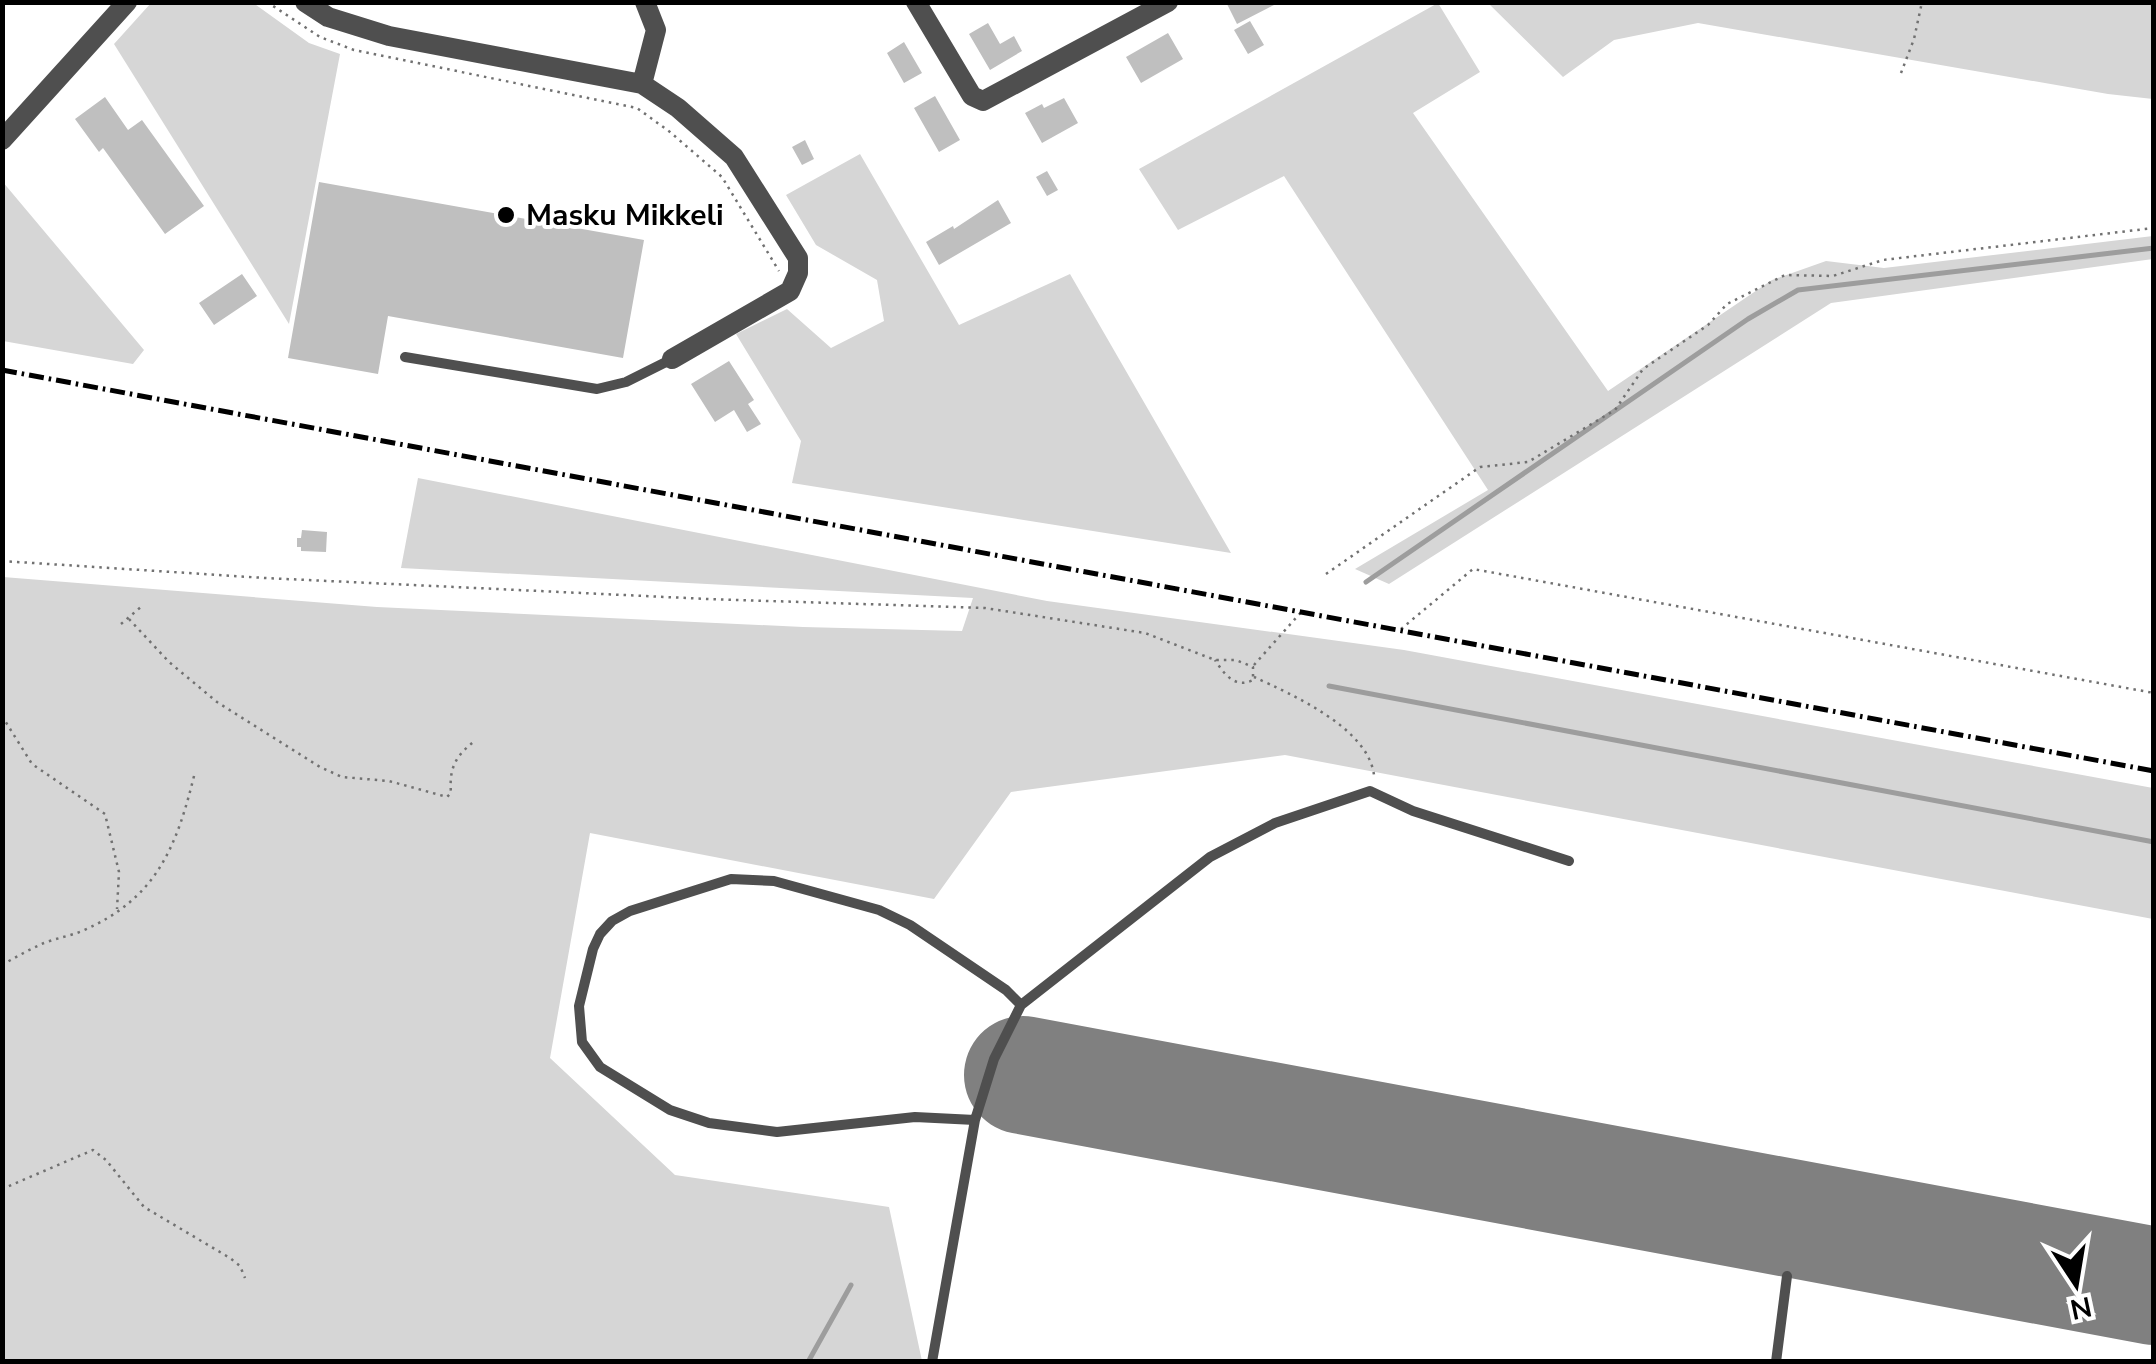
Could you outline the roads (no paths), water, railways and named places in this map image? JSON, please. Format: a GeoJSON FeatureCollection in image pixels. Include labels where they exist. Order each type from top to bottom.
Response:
{"type":"FeatureCollection","features":[{"type":"Feature","properties":{"kind":"street"},"geometry":{"type":"LineString","coordinates":[[2,140],[127,2]]}},
{"type":"Feature","properties":{"kind":"street"},"geometry":{"type":"LineString","coordinates":[[305,2],[328,16],[389,36],[642,84],[678,108],[734,157],[798,258],[798,273],[790,291],[672,359]]}},
{"type":"Feature","properties":{"kind":"street"},"geometry":{"type":"LineString","coordinates":[[642,84],[656,30],[645,2]]}},
{"type":"Feature","properties":{"kind":"street"},"geometry":{"type":"LineString","coordinates":[[916,2],[972,96],[984,101],[1168,2]]}},
{"type":"Feature","properties":{"kind":"lane"},"geometry":{"type":"LineString","coordinates":[[404,358],[598,389],[646,374],[672,359]]}},
{"type":"Feature","properties":{"kind":"lane"},"geometry":{"type":"LineString","coordinates":[[932,1362],[975,1120],[994,1059],[1021,1005],[1210,857],[1275,823],[1370,791],[1413,811],[1569,862]]}},
{"type":"Feature","properties":{"kind":"lane"},"geometry":{"type":"LineString","coordinates":[[975,1120],[914,1118],[777,1132],[710,1123],[670,1110],[600,1067],[582,1042],[579,1006],[592,949],[600,934],[630,911],[709,884],[731,879],[760,880],[824,893],[879,910],[939,943],[1021,1005]]}},
{"type":"Feature","properties":{"kind":"lane"},"geometry":{"type":"LineString","coordinates":[[1776,1362],[1787,1276]]}},
{"type":"Feature","properties":{"kind":"waterway"},"geometry":{"type":"LineString","coordinates":[[1366,582],[1748,319],[1798,290],[2154,248]]}},
{"type":"Feature","properties":{"kind":"waterway"},"geometry":{"type":"LineString","coordinates":[[1329,686],[2154,842]]}},
{"type":"Feature","properties":{"kind":"waterway"},"geometry":{"type":"LineString","coordinates":[[808,1362],[851,1285]]}},
{"type":"Feature","properties":{"kind":"railway"},"geometry":{"type":"LineString","coordinates":[[2,370],[2154,771]]}},
{"type":"Feature","properties":{"kind":"place","name":"Masku Mikkeli"},"geometry":{"type":"Point","coordinates":[506,215]}}]}
